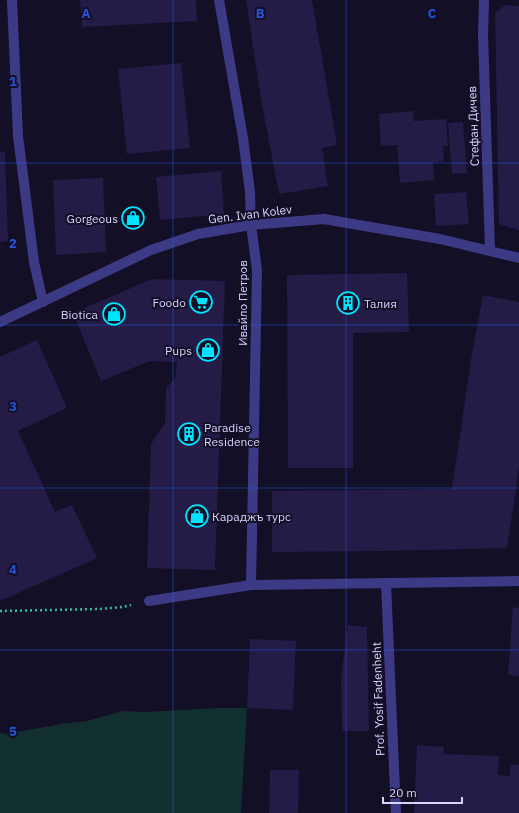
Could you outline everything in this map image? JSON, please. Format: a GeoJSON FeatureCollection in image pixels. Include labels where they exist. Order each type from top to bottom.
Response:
{"type":"FeatureCollection","features":[{"type":"Feature","properties":{"kind":"street"},"geometry":{"type":"LineString","coordinates":[[12,0],[18,136],[34,262],[43,302]]}},
{"type":"Feature","properties":{"kind":"street","name":"Ивайло Петров"},"geometry":{"type":"LineString","coordinates":[[219,0],[243,138],[250,192],[251,225],[257,270],[251,585]]}},
{"type":"Feature","properties":{"kind":"street","name":"Стефан Дичев"},"geometry":{"type":"LineString","coordinates":[[484,0],[483,35],[490,250]]}},
{"type":"Feature","properties":{"kind":"street","name":"Gen. Ivan Kolev"},"geometry":{"type":"LineString","coordinates":[[0,322],[151,250],[198,234],[251,225],[324,219],[440,239],[519,258]]}},
{"type":"Feature","properties":{"kind":"street"},"geometry":{"type":"LineString","coordinates":[[149,601],[251,585],[519,581]]}},
{"type":"Feature","properties":{"kind":"street","name":"Prof. Yosif Fadenheht"},"geometry":{"type":"LineString","coordinates":[[386,583],[396,813]]}},
{"type":"Feature","properties":{"kind":"path"},"geometry":{"type":"LineString","coordinates":[[0,612],[123,607],[149,601]]}},
{"type":"Feature","properties":{"kind":"green space"},"geometry":{"type":"Polygon","coordinates":[[[247,708],[241,813],[0,813],[0,733],[7,734],[61,724],[87,721],[123,711],[146,712],[247,708]]]}},
{"type":"Feature","properties":{"kind":"building"},"geometry":{"type":"Polygon","coordinates":[[[80,0],[196,0],[197,21],[82,27],[80,0]]]}},
{"type":"Feature","properties":{"kind":"building"},"geometry":{"type":"Polygon","coordinates":[[[246,0],[312,0],[337,145],[322,148],[328,186],[279,194],[261,99],[246,0]]]}},
{"type":"Feature","properties":{"kind":"building"},"geometry":{"type":"Polygon","coordinates":[[[505,5],[519,6],[519,230],[499,224],[495,13],[505,5]]]}},
{"type":"Feature","properties":{"kind":"building"},"geometry":{"type":"Polygon","coordinates":[[[181,63],[190,148],[127,154],[118,69],[181,63]]]}},
{"type":"Feature","properties":{"kind":"building"},"geometry":{"type":"Polygon","coordinates":[[[413,111],[414,121],[446,119],[448,146],[443,146],[444,161],[433,162],[434,180],[400,183],[397,145],[381,146],[379,114],[413,111]]]}},
{"type":"Feature","properties":{"kind":"building"},"geometry":{"type":"Polygon","coordinates":[[[463,122],[467,173],[452,174],[448,123],[463,122]]]}},
{"type":"Feature","properties":{"kind":"building"},"geometry":{"type":"Polygon","coordinates":[[[0,152],[5,152],[8,241],[0,242],[0,152]]]}},
{"type":"Feature","properties":{"kind":"building"},"geometry":{"type":"Polygon","coordinates":[[[221,171],[224,214],[160,220],[156,177],[221,171]]]}},
{"type":"Feature","properties":{"kind":"building"},"geometry":{"type":"Polygon","coordinates":[[[103,178],[106,252],[56,255],[53,180],[103,178]]]}},
{"type":"Feature","properties":{"kind":"building"},"geometry":{"type":"Polygon","coordinates":[[[466,192],[469,224],[436,226],[434,194],[466,192]]]}},
{"type":"Feature","properties":{"kind":"building"},"geometry":{"type":"Polygon","coordinates":[[[407,273],[409,332],[353,333],[353,468],[288,468],[287,275],[407,273]]]}},
{"type":"Feature","properties":{"kind":"building","name":"Paradise Residence"},"geometry":{"type":"Polygon","coordinates":[[[152,279],[225,281],[215,570],[147,568],[151,444],[165,423],[166,388],[175,379],[177,362],[150,361],[101,381],[73,313],[152,279]]]}},
{"type":"Feature","properties":{"kind":"building"},"geometry":{"type":"Polygon","coordinates":[[[483,295],[519,302],[519,468],[507,548],[272,552],[272,491],[452,489],[471,360],[483,295]]]}},
{"type":"Feature","properties":{"kind":"building"},"geometry":{"type":"Polygon","coordinates":[[[37,340],[67,408],[18,431],[55,512],[72,505],[97,558],[0,601],[0,357],[37,340]]]}},
{"type":"Feature","properties":{"kind":"building"},"geometry":{"type":"Polygon","coordinates":[[[513,607],[519,608],[519,676],[508,675],[513,607]]]}},
{"type":"Feature","properties":{"kind":"building"},"geometry":{"type":"Polygon","coordinates":[[[348,625],[367,627],[369,731],[342,731],[341,677],[348,625]]]}},
{"type":"Feature","properties":{"kind":"building"},"geometry":{"type":"Polygon","coordinates":[[[250,639],[296,641],[293,710],[247,708],[250,639]]]}},
{"type":"Feature","properties":{"kind":"building"},"geometry":{"type":"Polygon","coordinates":[[[417,745],[444,747],[443,754],[499,756],[498,775],[510,776],[510,765],[519,765],[519,813],[414,813],[417,745]]]}},
{"type":"Feature","properties":{"kind":"building"},"geometry":{"type":"Polygon","coordinates":[[[270,770],[299,770],[298,813],[269,813],[270,770]]]}},
{"type":"Feature","properties":{"kind":"place","name":"Gorgeous"},"geometry":{"type":"Point","coordinates":[133,218]}},
{"type":"Feature","properties":{"kind":"place","name":"Foodo"},"geometry":{"type":"Point","coordinates":[201,302]}},
{"type":"Feature","properties":{"kind":"place","name":"Талия"},"geometry":{"type":"Point","coordinates":[348,303]}},
{"type":"Feature","properties":{"kind":"place","name":"Biotica"},"geometry":{"type":"Point","coordinates":[114,314]}},
{"type":"Feature","properties":{"kind":"place","name":"Pups"},"geometry":{"type":"Point","coordinates":[208,350]}},
{"type":"Feature","properties":{"kind":"place","name":"Paradise Residence"},"geometry":{"type":"Point","coordinates":[189,434]}},
{"type":"Feature","properties":{"kind":"place","name":"Караджъ турс"},"geometry":{"type":"Point","coordinates":[197,516]}}]}
